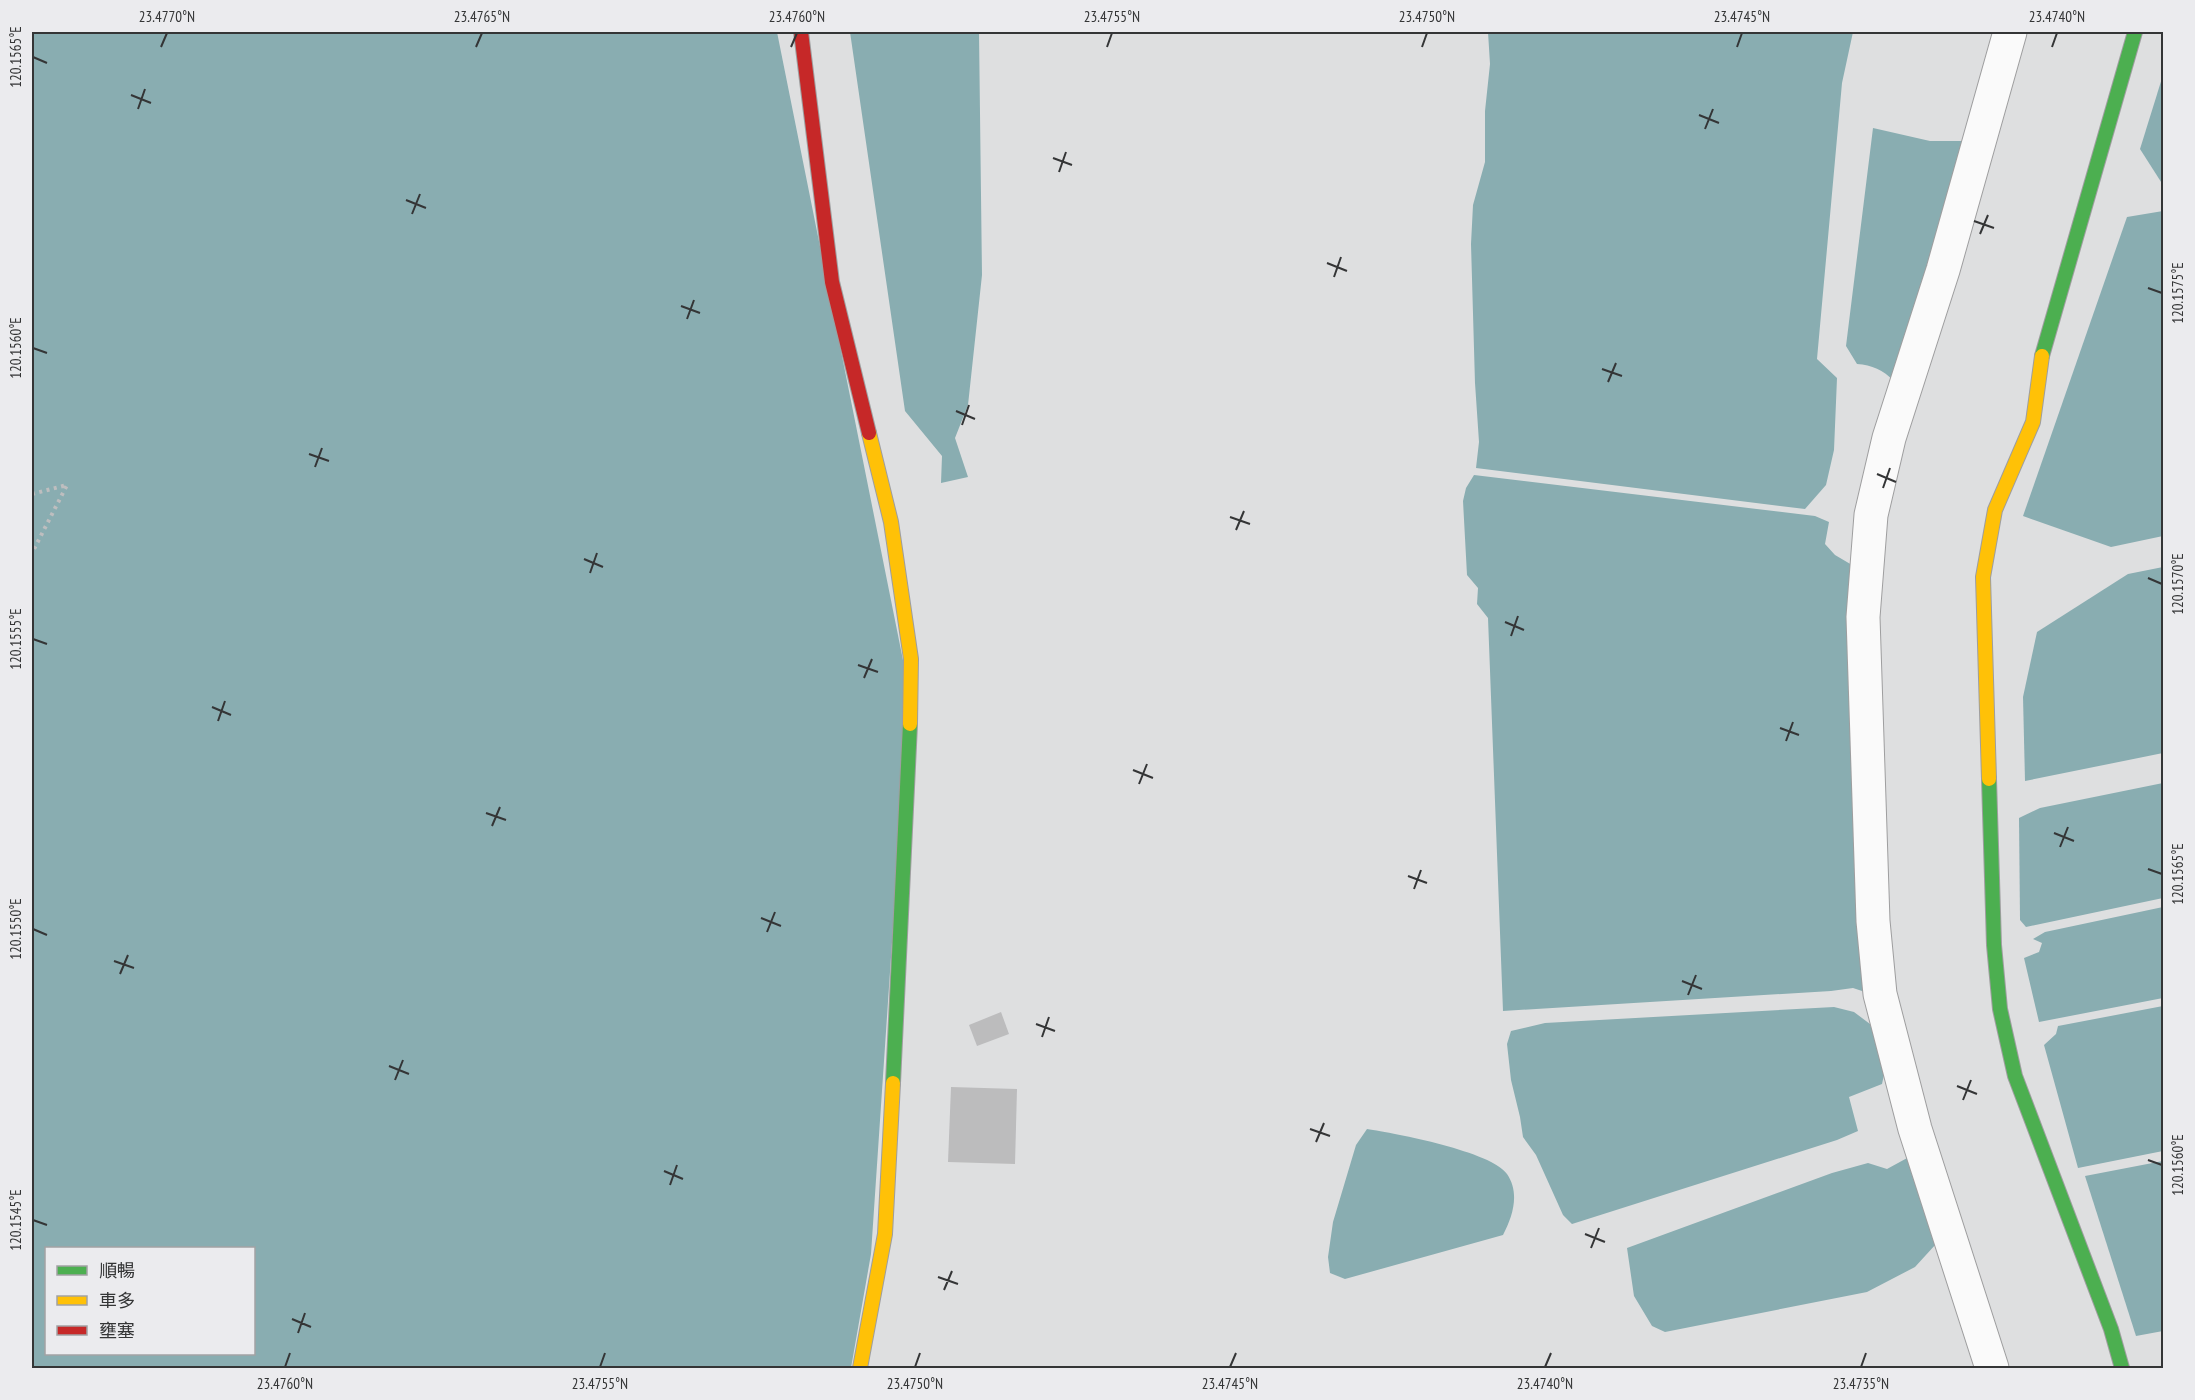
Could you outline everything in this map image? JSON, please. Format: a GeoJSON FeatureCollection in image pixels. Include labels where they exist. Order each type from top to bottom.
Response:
{"type":"FeatureCollection","features":[{"type":"Feature","properties":{"kind":"street"},"geometry":{"type":"LineString","coordinates":[[801,32],[832,282],[891,522],[911,659],[910,763],[885,1234],[860,1368]]}},
{"type":"Feature","properties":{"kind":"street"},"geometry":{"type":"LineString","coordinates":[[1992,1368],[1915,1129],[1880,994],[1873,921],[1863,617],[1871,515],[1889,438],[1943,270],[2010,32]]}},
{"type":"Feature","properties":{"kind":"street"},"geometry":{"type":"LineString","coordinates":[[2122,1368],[2111,1329],[2015,1076],[2000,1010],[1994,945],[1983,577],[1995,510],[2033,423],[2043,350],[2135,32]]}},
{"type":"Feature","properties":{"kind":"path"},"geometry":{"type":"LineString","coordinates":[[32,494],[67,485],[32,553]]}},
{"type":"Feature","properties":{"kind":"water"},"geometry":{"type":"Polygon","coordinates":[[[32,32],[777,32],[909,690],[871,1254],[851,1368],[32,1368],[32,32]]]}},
{"type":"Feature","properties":{"kind":"water"},"geometry":{"type":"Polygon","coordinates":[[[850,32],[979,32],[982,275],[968,405],[955,438],[968,477],[941,483],[942,456],[905,411],[850,32]]]}},
{"type":"Feature","properties":{"kind":"water"},"geometry":{"type":"Polygon","coordinates":[[[1488,32],[1853,32],[1842,83],[1817,359],[1837,378],[1834,450],[1826,485],[1805,509],[1476,468],[1479,442],[1471,244],[1473,205],[1485,162],[1485,111],[1490,64],[1488,32]]]}},
{"type":"Feature","properties":{"kind":"water"},"geometry":{"type":"Polygon","coordinates":[[[2163,75],[2163,185],[2140,149],[2163,75]]]}},
{"type":"Feature","properties":{"kind":"water"},"geometry":{"type":"Polygon","coordinates":[[[1873,128],[1930,141],[1966,141],[1894,381],[1877,369],[1857,364],[1846,346],[1873,128]]]}},
{"type":"Feature","properties":{"kind":"water"},"geometry":{"type":"Polygon","coordinates":[[[2163,211],[2163,536],[2111,547],[2023,516],[2127,217],[2163,211]]]}},
{"type":"Feature","properties":{"kind":"water"},"geometry":{"type":"Polygon","coordinates":[[[1474,475],[1815,516],[1829,522],[1825,544],[1835,555],[1852,565],[1865,992],[1853,988],[1503,1011],[1488,618],[1477,604],[1478,588],[1467,575],[1463,501],[1466,488],[1474,475]]]}},
{"type":"Feature","properties":{"kind":"water"},"geometry":{"type":"Polygon","coordinates":[[[2163,567],[2163,753],[2025,781],[2023,697],[2037,632],[2128,574],[2163,567]]]}},
{"type":"Feature","properties":{"kind":"water"},"geometry":{"type":"Polygon","coordinates":[[[2163,783],[2163,898],[2026,927],[2020,920],[2019,818],[2040,808],[2163,783]]]}},
{"type":"Feature","properties":{"kind":"water"},"geometry":{"type":"Polygon","coordinates":[[[2163,907],[2163,998],[2039,1022],[2024,958],[2039,952],[2042,943],[2033,939],[2045,932],[2163,907]]]}},
{"type":"Feature","properties":{"kind":"water"},"geometry":{"type":"Polygon","coordinates":[[[2163,1006],[2163,1151],[2078,1168],[2044,1045],[2056,1034],[2058,1026],[2163,1006]]]}},
{"type":"Feature","properties":{"kind":"water"},"geometry":{"type":"Polygon","coordinates":[[[1834,1007],[1854,1012],[1870,1024],[1885,1070],[1882,1084],[1849,1097],[1858,1131],[1837,1140],[1572,1224],[1563,1215],[1536,1155],[1523,1137],[1511,1080],[1507,1044],[1511,1031],[1545,1023],[1834,1007]]]}},
{"type":"Feature","properties":{"kind":"water"},"geometry":{"type":"Polygon","coordinates":[[[1367,1129],[1464,1151],[1498,1166],[1511,1181],[1514,1197],[1510,1220],[1503,1235],[1345,1279],[1330,1273],[1328,1257],[1333,1222],[1356,1145],[1367,1129]]]}},
{"type":"Feature","properties":{"kind":"water"},"geometry":{"type":"Polygon","coordinates":[[[1909,1157],[1936,1244],[1915,1267],[1867,1292],[1665,1332],[1652,1326],[1634,1296],[1627,1248],[1832,1173],[1868,1163],[1887,1169],[1909,1157]]]}},
{"type":"Feature","properties":{"kind":"water"},"geometry":{"type":"Polygon","coordinates":[[[2163,1161],[2163,1331],[2136,1336],[2085,1176],[2163,1161]]]}},
{"type":"Feature","properties":{"kind":"building"},"geometry":{"type":"Polygon","coordinates":[[[1001,1012],[1009,1034],[977,1046],[969,1025],[1001,1012]]]}},
{"type":"Feature","properties":{"kind":"building"},"geometry":{"type":"Polygon","coordinates":[[[951,1087],[1017,1089],[1015,1164],[948,1162],[951,1087]]]}},
{"type":"Feature","properties":{"kind":"traffic: fast"},"geometry":{"type":"LineString","coordinates":[[2042,356],[2135,32]]}},
{"type":"Feature","properties":{"kind":"traffic: fast"},"geometry":{"type":"LineString","coordinates":[[893,1083],[910,724]]}},
{"type":"Feature","properties":{"kind":"traffic: fast"},"geometry":{"type":"LineString","coordinates":[[1989,779],[1994,945],[2000,1009],[2015,1076],[2111,1329],[2122,1368]]}},
{"type":"Feature","properties":{"kind":"traffic: slow"},"geometry":{"type":"LineString","coordinates":[[1989,779],[1983,577],[1995,510],[2033,422],[2042,356]]}},
{"type":"Feature","properties":{"kind":"traffic: slow"},"geometry":{"type":"LineString","coordinates":[[869,433],[891,522],[911,659],[910,724]]}},
{"type":"Feature","properties":{"kind":"traffic: slow"},"geometry":{"type":"LineString","coordinates":[[860,1368],[885,1234],[893,1083]]}},
{"type":"Feature","properties":{"kind":"traffic: jam"},"geometry":{"type":"LineString","coordinates":[[801,32],[832,282],[869,433]]}}]}
